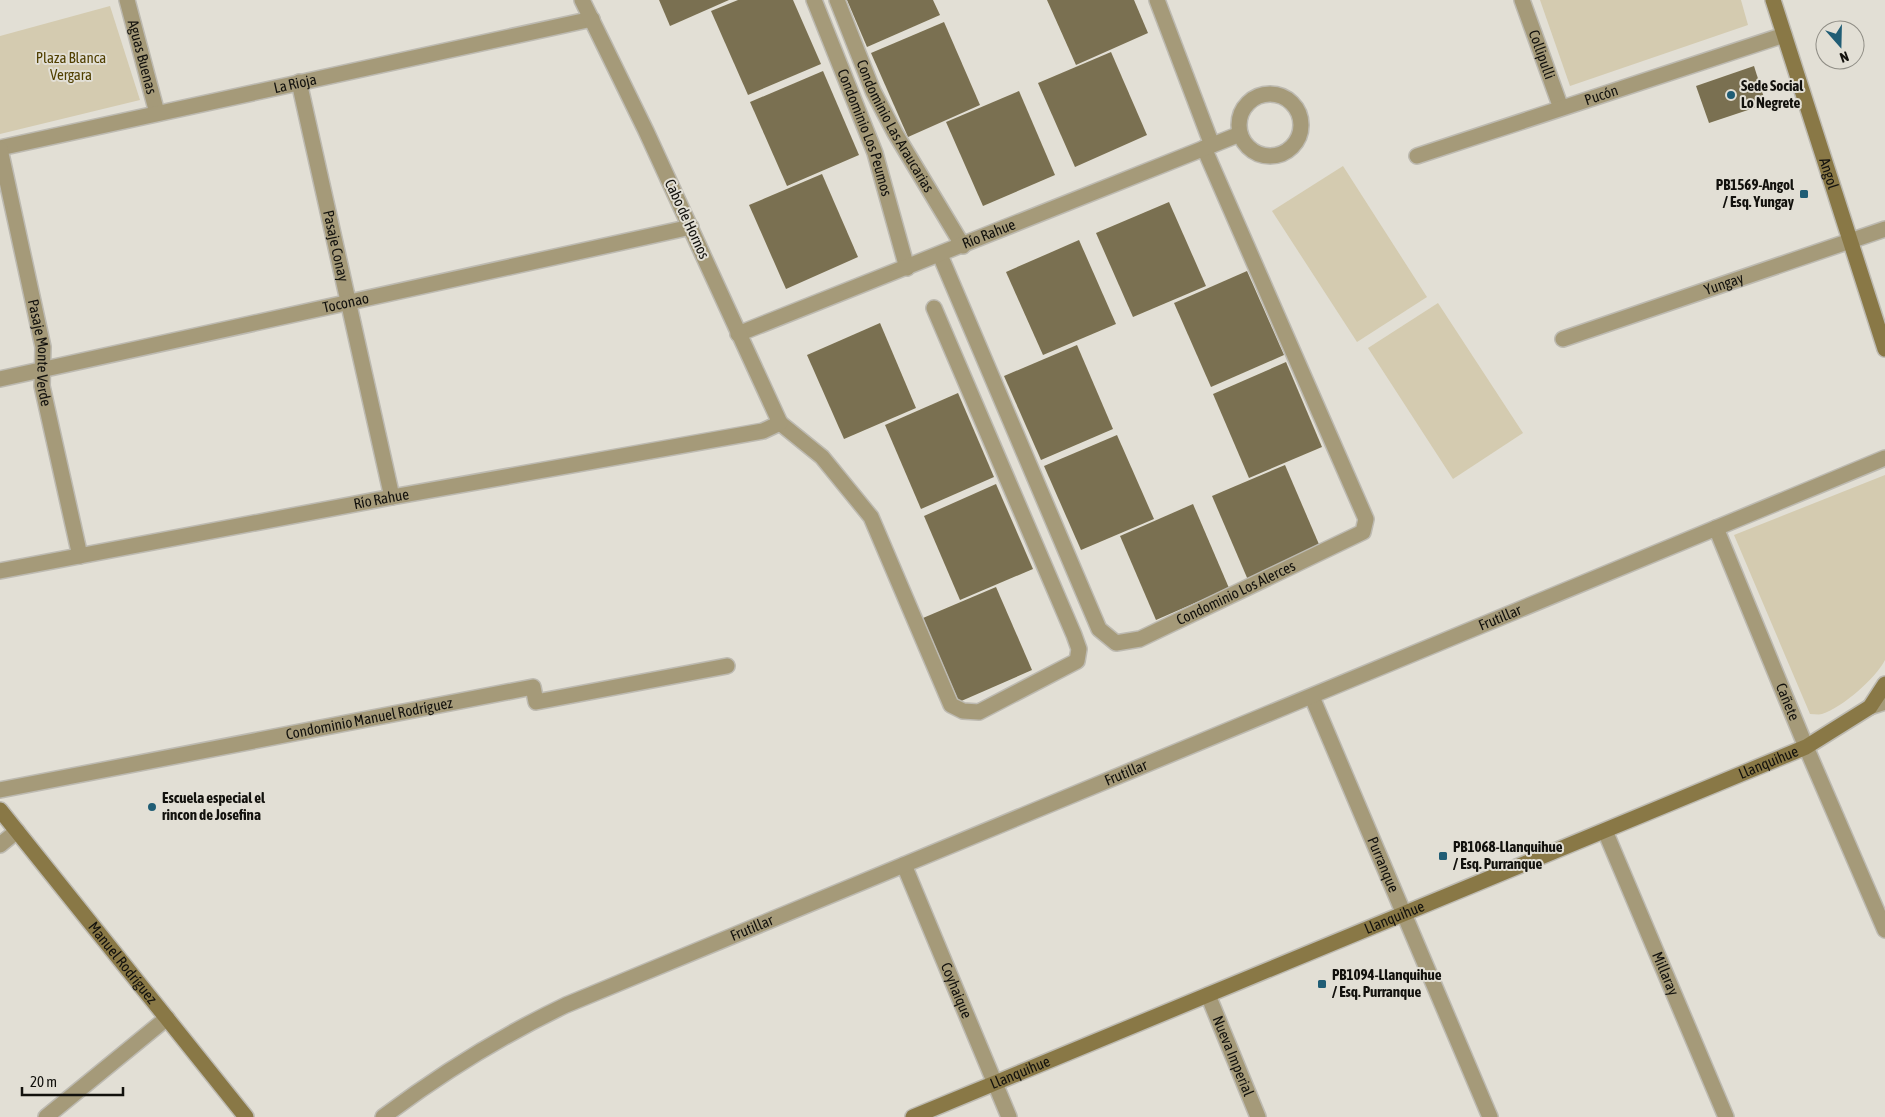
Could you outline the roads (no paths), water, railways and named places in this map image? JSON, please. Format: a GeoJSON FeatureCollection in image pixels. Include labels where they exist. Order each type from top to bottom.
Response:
{"type":"FeatureCollection","features":[{"type":"Feature","properties":{"kind":"street","name":"Aguas Buenas"},"geometry":{"type":"LineString","coordinates":[[127,0],[157,113]]}},
{"type":"Feature","properties":{"kind":"street","name":"Cabo de Hornos"},"geometry":{"type":"LineString","coordinates":[[582,0],[691,227],[780,423]]}},
{"type":"Feature","properties":{"kind":"street","name":"Condominio Los Peumos"},"geometry":{"type":"LineString","coordinates":[[814,0],[875,153],[907,268]]}},
{"type":"Feature","properties":{"kind":"street","name":"Condominio Las Araucarias"},"geometry":{"type":"LineString","coordinates":[[837,0],[873,92],[895,133],[963,246]]}},
{"type":"Feature","properties":{"kind":"street"},"geometry":{"type":"LineString","coordinates":[[1157,0],[1208,147]]}},
{"type":"Feature","properties":{"kind":"street","name":"Collipulli"},"geometry":{"type":"LineString","coordinates":[[1522,0],[1561,108]]}},
{"type":"Feature","properties":{"kind":"street","name":"Angol"},"geometry":{"type":"LineString","coordinates":[[1773,0],[1885,348]]}},
{"type":"Feature","properties":{"kind":"street","name":"La Rioja"},"geometry":{"type":"LineString","coordinates":[[0,149],[592,18]]}},
{"type":"Feature","properties":{"kind":"street","name":"Pucón"},"geometry":{"type":"LineString","coordinates":[[1417,156],[1784,35]]}},
{"type":"Feature","properties":{"kind":"street","name":"Pasaje Conay"},"geometry":{"type":"LineString","coordinates":[[300,82],[392,496]]}},
{"type":"Feature","properties":{"kind":"street"},"geometry":{"type":"LineString","coordinates":[[1265,94],[1276,94],[1286,98],[1294,105],[1299,115],[1299,134],[1295,143],[1280,154],[1270,156],[1252,150],[1240,134],[1241,113],[1246,104],[1255,97],[1265,94]]}},
{"type":"Feature","properties":{"kind":"street","name":"Río Rahue"},"geometry":{"type":"LineString","coordinates":[[738,334],[963,246],[1240,134]]}},
{"type":"Feature","properties":{"kind":"street","name":"Condominio Los Alerces"},"geometry":{"type":"LineString","coordinates":[[940,255],[1100,629],[1116,643],[1140,640],[1363,532],[1366,519],[1208,147]]}},
{"type":"Feature","properties":{"kind":"street","name":"Pasaje Monte Verde"},"geometry":{"type":"LineString","coordinates":[[0,149],[43,347],[42,386],[80,556]]}},
{"type":"Feature","properties":{"kind":"street","name":"Toconao"},"geometry":{"type":"LineString","coordinates":[[0,379],[691,227]]}},
{"type":"Feature","properties":{"kind":"street","name":"Yungay"},"geometry":{"type":"LineString","coordinates":[[1564,339],[1885,229]]}},
{"type":"Feature","properties":{"kind":"street"},"geometry":{"type":"LineString","coordinates":[[780,423],[822,457],[871,517],[950,705],[963,711],[978,712],[1076,661],[1079,649],[1074,636],[934,308]]}},
{"type":"Feature","properties":{"kind":"street","name":"Río Rahue"},"geometry":{"type":"LineString","coordinates":[[0,571],[392,496],[763,431],[780,423]]}},
{"type":"Feature","properties":{"kind":"street","name":"Frutillar"},"geometry":{"type":"LineString","coordinates":[[384,1117],[448,1070],[523,1025],[566,1005],[1885,458]]}},
{"type":"Feature","properties":{"kind":"street","name":"Cañete"},"geometry":{"type":"LineString","coordinates":[[1716,528],[1806,747],[1885,930]]}},
{"type":"Feature","properties":{"kind":"street","name":"Condominio Manuel Rodríguez"},"geometry":{"type":"LineString","coordinates":[[0,790],[533,687],[536,702],[727,666]]}},
{"type":"Feature","properties":{"kind":"street","name":"Llanquihue"},"geometry":{"type":"LineString","coordinates":[[1870,707],[1885,684]]}},
{"type":"Feature","properties":{"kind":"street","name":"Purranque"},"geometry":{"type":"LineString","coordinates":[[1312,697],[1490,1117]]}},
{"type":"Feature","properties":{"kind":"street","name":"Llanquihue"},"geometry":{"type":"LineString","coordinates":[[913,1117],[1806,747],[1870,707],[1885,702]]}},
{"type":"Feature","properties":{"kind":"street","name":"Manuel Rodríguez"},"geometry":{"type":"LineString","coordinates":[[0,810],[246,1117]]}},
{"type":"Feature","properties":{"kind":"street"},"geometry":{"type":"LineString","coordinates":[[0,845],[17,831]]}},
{"type":"Feature","properties":{"kind":"street","name":"Millaray"},"geometry":{"type":"LineString","coordinates":[[1606,831],[1726,1117]]}},
{"type":"Feature","properties":{"kind":"street","name":"Coyhaique"},"geometry":{"type":"LineString","coordinates":[[904,865],[1010,1117]]}},
{"type":"Feature","properties":{"kind":"street","name":"Nueva Imperial"},"geometry":{"type":"LineString","coordinates":[[1208,995],[1258,1117]]}},
{"type":"Feature","properties":{"kind":"street"},"geometry":{"type":"LineString","coordinates":[[46,1117],[167,1018]]}},
{"type":"Feature","properties":{"kind":"place","name":"Sede Social Lo Negrete"},"geometry":{"type":"Point","coordinates":[1731,95]}},
{"type":"Feature","properties":{"kind":"place","name":"PB1569-Angol / Esq. Yungay"},"geometry":{"type":"Point","coordinates":[1804,194]}},
{"type":"Feature","properties":{"kind":"place","name":"Escuela especial el rincon de Josefina"},"geometry":{"type":"Point","coordinates":[152,807]}},
{"type":"Feature","properties":{"kind":"place","name":"PB1068-Llanquihue / Esq. Purranque"},"geometry":{"type":"Point","coordinates":[1443,856]}},
{"type":"Feature","properties":{"kind":"place","name":"PB1094-Llanquihue / Esq. Purranque"},"geometry":{"type":"Point","coordinates":[1322,984]}},
{"type":"Feature","properties":{"kind":"park label","name":"Plaza Blanca Vergara"},"geometry":{"type":"Point","coordinates":[71,66]}}]}
